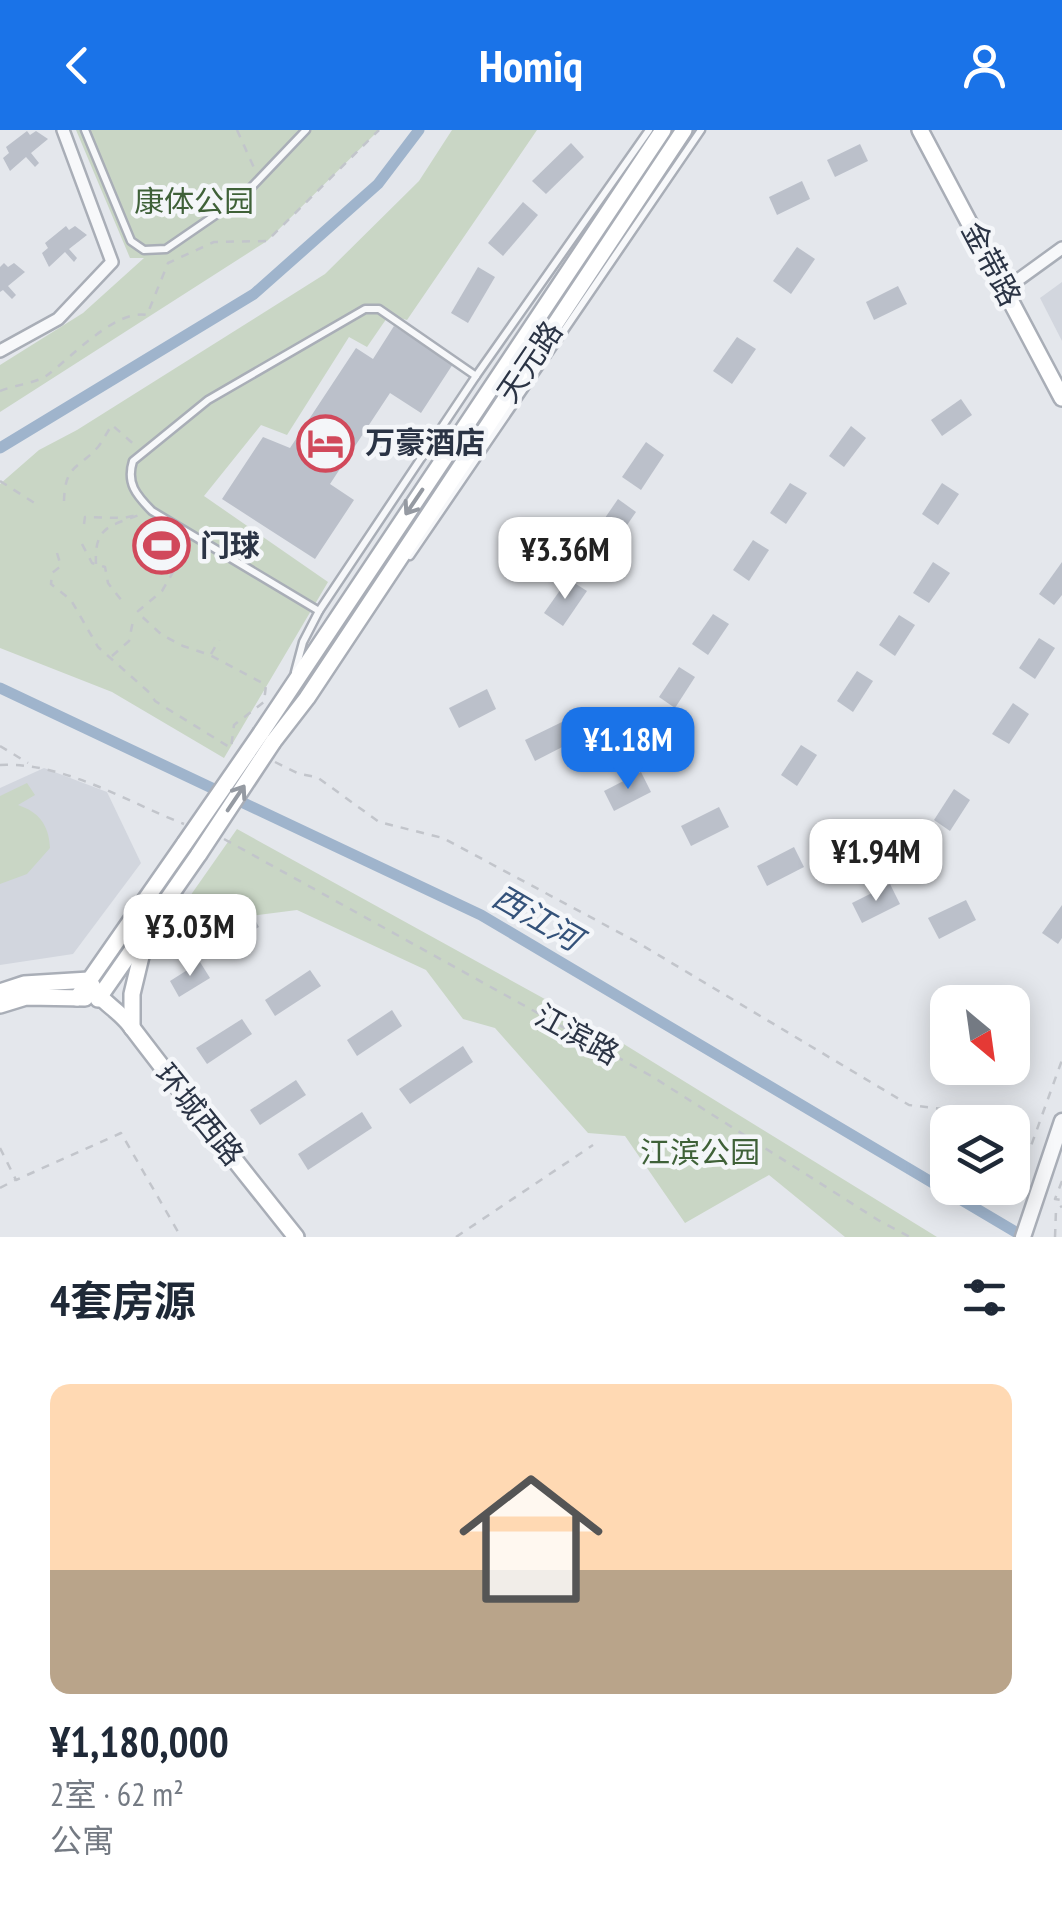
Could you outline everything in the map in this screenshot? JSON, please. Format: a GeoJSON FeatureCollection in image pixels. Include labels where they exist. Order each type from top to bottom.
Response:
{"type":"FeatureCollection","features":[{"type":"Feature","properties":{"kind":"main road","name":"天元路"},"geometry":{"type":"LineString","coordinates":[[267,738],[290,687],[663,130]]}},
{"type":"Feature","properties":{"kind":"main road","name":"天元路"},"geometry":{"type":"LineString","coordinates":[[267,738],[307,698],[684,130]]}},
{"type":"Feature","properties":{"kind":"main road","name":"金带路"},"geometry":{"type":"LineString","coordinates":[[920,130],[1062,398]]}},
{"type":"Feature","properties":{"kind":"main road"},"geometry":{"type":"LineString","coordinates":[[77,998],[192,848],[267,738]]}},
{"type":"Feature","properties":{"kind":"main road"},"geometry":{"type":"LineString","coordinates":[[132,1028],[132,994],[142,950],[192,848]]}},
{"type":"Feature","properties":{"kind":"main road"},"geometry":{"type":"LineString","coordinates":[[98,999],[163,906]]}},
{"type":"Feature","properties":{"kind":"main road"},"geometry":{"type":"LineString","coordinates":[[0,992],[24,984],[89,980]]}},
{"type":"Feature","properties":{"kind":"main road"},"geometry":{"type":"LineString","coordinates":[[89,980],[98,999]]}},
{"type":"Feature","properties":{"kind":"main road"},"geometry":{"type":"LineString","coordinates":[[0,1005],[26,997],[98,999]]}},
{"type":"Feature","properties":{"kind":"main road","name":"环城西路"},"geometry":{"type":"LineString","coordinates":[[98,999],[122,1015],[296,1237]]}},
{"type":"Feature","properties":{"kind":"street"},"geometry":{"type":"LineString","coordinates":[[0,351],[58,318],[112,262],[63,130]]}},
{"type":"Feature","properties":{"kind":"street"},"geometry":{"type":"LineString","coordinates":[[1004,290],[1062,248]]}},
{"type":"Feature","properties":{"kind":"street"},"geometry":{"type":"LineString","coordinates":[[1022,1237],[1062,1121]]}},
{"type":"Feature","properties":{"kind":"lane"},"geometry":{"type":"LineString","coordinates":[[85,130],[131,241],[144,250],[166,249],[243,196],[306,130]]}},
{"type":"Feature","properties":{"kind":"lane"},"geometry":{"type":"LineString","coordinates":[[290,687],[303,642],[319,610],[476,376],[649,130]]}},
{"type":"Feature","properties":{"kind":"lane"},"geometry":{"type":"LineString","coordinates":[[307,698],[336,666],[702,130]]}},
{"type":"Feature","properties":{"kind":"lane"},"geometry":{"type":"LineString","coordinates":[[319,610],[152,510],[136,495],[129,475],[133,461],[208,400],[365,310],[379,309],[476,376]]}},
{"type":"Feature","properties":{"kind":"path"},"geometry":{"type":"LineString","coordinates":[[237,130],[259,179]]}},
{"type":"Feature","properties":{"kind":"path"},"geometry":{"type":"LineString","coordinates":[[0,391],[42,379],[87,341],[136,313],[147,315],[168,263],[214,242],[267,241],[379,130]]}},
{"type":"Feature","properties":{"kind":"path"},"geometry":{"type":"LineString","coordinates":[[64,502],[64,484],[70,468],[97,448],[112,425],[138,448],[140,455]]}},
{"type":"Feature","properties":{"kind":"path"},"geometry":{"type":"LineString","coordinates":[[0,481],[36,504]]}},
{"type":"Feature","properties":{"kind":"path"},"geometry":{"type":"LineString","coordinates":[[84,524],[85,517],[124,518],[152,510]]}},
{"type":"Feature","properties":{"kind":"path"},"geometry":{"type":"LineString","coordinates":[[96,564],[95,544],[106,527],[152,510]]}},
{"type":"Feature","properties":{"kind":"path"},"geometry":{"type":"LineString","coordinates":[[193,538],[162,591],[136,612],[162,635],[266,685],[264,702],[234,724],[231,749]]}},
{"type":"Feature","properties":{"kind":"path"},"geometry":{"type":"LineString","coordinates":[[82,544],[96,564],[105,568],[108,583],[125,605]]}},
{"type":"Feature","properties":{"kind":"path"},"geometry":{"type":"LineString","coordinates":[[57,553],[61,566],[52,572],[50,584],[72,600],[98,647],[155,701],[231,749],[248,754]]}},
{"type":"Feature","properties":{"kind":"path"},"geometry":{"type":"LineString","coordinates":[[110,657],[129,641],[133,621]]}},
{"type":"Feature","properties":{"kind":"path"},"geometry":{"type":"LineString","coordinates":[[210,655],[220,640]]}},
{"type":"Feature","properties":{"kind":"path"},"geometry":{"type":"LineString","coordinates":[[0,746],[29,764],[192,827]]}},
{"type":"Feature","properties":{"kind":"path"},"geometry":{"type":"LineString","coordinates":[[265,759],[316,777],[379,822],[443,838],[635,941],[910,1105],[930,1107]]}},
{"type":"Feature","properties":{"kind":"path"},"geometry":{"type":"LineString","coordinates":[[0,765],[29,764]]}},
{"type":"Feature","properties":{"kind":"path","name":"江滨路"},"geometry":{"type":"LineString","coordinates":[[222,838],[653,1077],[910,1237]]}},
{"type":"Feature","properties":{"kind":"path"},"geometry":{"type":"LineString","coordinates":[[1030,1151],[1062,1060]]}},
{"type":"Feature","properties":{"kind":"path"},"geometry":{"type":"LineString","coordinates":[[0,1188],[121,1133],[181,1237]]}},
{"type":"Feature","properties":{"kind":"path"},"geometry":{"type":"LineString","coordinates":[[456,1237],[592,1145]]}},
{"type":"Feature","properties":{"kind":"path"},"geometry":{"type":"LineString","coordinates":[[0,1148],[16,1180]]}},
{"type":"Feature","properties":{"kind":"path"},"geometry":{"type":"LineString","coordinates":[[1062,1182],[1055,1200],[1062,1200]]}},
{"type":"Feature","properties":{"kind":"path"},"geometry":{"type":"LineString","coordinates":[[1054,1237],[1056,1210],[1062,1206]]}},
{"type":"Feature","properties":{"kind":"shaded area"},"geometry":{"type":"Polygon","coordinates":[[[1062,282],[1062,341],[1040,298],[1062,282]]]}},
{"type":"Feature","properties":{"kind":"shaded area"},"geometry":{"type":"Polygon","coordinates":[[[44,768],[107,792],[141,863],[73,954],[0,965],[0,788],[44,768]]]}},
{"type":"Feature","properties":{"kind":"green space","name":"康体公园"},"geometry":{"type":"Polygon","coordinates":[[[76,130],[379,130],[267,241],[0,412],[0,365],[83,313],[144,258],[130,258],[76,130]]]}},
{"type":"Feature","properties":{"kind":"green space"},"geometry":{"type":"Polygon","coordinates":[[[452,130],[537,130],[407,320],[389,315],[367,347],[349,337],[287,435],[261,425],[204,496],[328,582],[224,758],[112,692],[0,648],[0,484],[39,450],[325,274],[419,181],[452,130]]]}},
{"type":"Feature","properties":{"kind":"green space"},"geometry":{"type":"Polygon","coordinates":[[[27,783],[35,795],[18,805],[42,820],[50,848],[27,874],[0,884],[0,796],[27,783]]]}},
{"type":"Feature","properties":{"kind":"green space","name":"江滨公园"},"geometry":{"type":"Polygon","coordinates":[[[237,829],[601,1030],[937,1237],[845,1237],[769,1175],[685,1223],[625,1136],[588,1133],[495,1028],[463,1019],[426,970],[297,910],[211,921],[188,899],[237,829]]]}},
{"type":"Feature","properties":{"kind":"building"},"geometry":{"type":"Polygon","coordinates":[[[27,131],[30,135],[36,131],[48,139],[31,153],[39,163],[35,167],[26,157],[10,171],[3,158],[9,153],[6,147],[27,131]]]}},
{"type":"Feature","properties":{"kind":"building"},"geometry":{"type":"Polygon","coordinates":[[[571,143],[584,157],[546,194],[532,181],[571,143]]]}},
{"type":"Feature","properties":{"kind":"building"},"geometry":{"type":"Polygon","coordinates":[[[860,144],[868,161],[835,177],[827,160],[860,144]]]}},
{"type":"Feature","properties":{"kind":"building"},"geometry":{"type":"Polygon","coordinates":[[[802,181],[810,199],[777,215],[769,197],[802,181]]]}},
{"type":"Feature","properties":{"kind":"building"},"geometry":{"type":"Polygon","coordinates":[[[523,202],[538,215],[503,256],[488,243],[523,202]]]}},
{"type":"Feature","properties":{"kind":"building"},"geometry":{"type":"Polygon","coordinates":[[[66,226],[69,230],[75,226],[87,235],[69,249],[77,258],[74,262],[65,252],[49,267],[42,253],[48,248],[45,243],[66,226]]]}},
{"type":"Feature","properties":{"kind":"building"},"geometry":{"type":"Polygon","coordinates":[[[797,247],[815,259],[791,294],[773,281],[797,247]]]}},
{"type":"Feature","properties":{"kind":"building"},"geometry":{"type":"Polygon","coordinates":[[[4,263],[8,267],[14,263],[25,272],[8,286],[16,295],[12,299],[3,290],[0,292],[0,267],[4,263]]]}},
{"type":"Feature","properties":{"kind":"building"},"geometry":{"type":"Polygon","coordinates":[[[478,267],[495,277],[468,323],[451,313],[478,267]]]}},
{"type":"Feature","properties":{"kind":"building"},"geometry":{"type":"Polygon","coordinates":[[[898,286],[907,304],[874,320],[866,302],[898,286]]]}},
{"type":"Feature","properties":{"kind":"building","name":"万豪酒店"},"geometry":{"type":"Polygon","coordinates":[[[394,326],[453,364],[421,413],[390,393],[330,484],[354,500],[315,559],[222,499],[263,437],[290,448],[356,348],[373,359],[394,326]]]}},
{"type":"Feature","properties":{"kind":"building"},"geometry":{"type":"Polygon","coordinates":[[[737,337],[756,349],[732,384],[713,371],[737,337]]]}},
{"type":"Feature","properties":{"kind":"building"},"geometry":{"type":"Polygon","coordinates":[[[961,399],[972,415],[942,436],[931,420],[961,399]]]}},
{"type":"Feature","properties":{"kind":"building"},"geometry":{"type":"Polygon","coordinates":[[[851,426],[866,438],[844,467],[829,456],[851,426]]]}},
{"type":"Feature","properties":{"kind":"building"},"geometry":{"type":"Polygon","coordinates":[[[646,442],[664,455],[641,490],[622,477],[646,442]]]}},
{"type":"Feature","properties":{"kind":"building"},"geometry":{"type":"Polygon","coordinates":[[[790,483],[807,493],[786,524],[770,513],[790,483]]]}},
{"type":"Feature","properties":{"kind":"building"},"geometry":{"type":"Polygon","coordinates":[[[942,483],[959,494],[938,525],[922,514],[942,483]]]}},
{"type":"Feature","properties":{"kind":"building"},"geometry":{"type":"Polygon","coordinates":[[[618,499],[636,512],[612,547],[594,534],[618,499]]]}},
{"type":"Feature","properties":{"kind":"building"},"geometry":{"type":"Polygon","coordinates":[[[753,540],[769,550],[749,581],[733,570],[753,540]]]}},
{"type":"Feature","properties":{"kind":"building"},"geometry":{"type":"Polygon","coordinates":[[[933,562],[950,573],[929,603],[913,593],[933,562]]]}},
{"type":"Feature","properties":{"kind":"building"},"geometry":{"type":"Polygon","coordinates":[[[1062,562],[1062,595],[1054,605],[1039,594],[1062,562]]]}},
{"type":"Feature","properties":{"kind":"building"},"geometry":{"type":"Polygon","coordinates":[[[568,579],[587,591],[563,626],[544,613],[568,579]]]}},
{"type":"Feature","properties":{"kind":"building"},"geometry":{"type":"Polygon","coordinates":[[[713,614],[729,624],[708,655],[692,644],[713,614]]]}},
{"type":"Feature","properties":{"kind":"building"},"geometry":{"type":"Polygon","coordinates":[[[899,615],[915,625],[895,656],[879,645],[899,615]]]}},
{"type":"Feature","properties":{"kind":"building"},"geometry":{"type":"Polygon","coordinates":[[[1039,638],[1055,648],[1035,679],[1019,668],[1039,638]]]}},
{"type":"Feature","properties":{"kind":"building"},"geometry":{"type":"Polygon","coordinates":[[[679,667],[695,677],[675,708],[659,697],[679,667]]]}},
{"type":"Feature","properties":{"kind":"building"},"geometry":{"type":"Polygon","coordinates":[[[857,671],[873,681],[853,712],[837,701],[857,671]]]}},
{"type":"Feature","properties":{"kind":"building"},"geometry":{"type":"Polygon","coordinates":[[[487,689],[496,709],[459,728],[449,708],[487,689]]]}},
{"type":"Feature","properties":{"kind":"building"},"geometry":{"type":"Polygon","coordinates":[[[1013,703],[1029,714],[1009,744],[992,734],[1013,703]]]}},
{"type":"Feature","properties":{"kind":"building"},"geometry":{"type":"Polygon","coordinates":[[[562,722],[572,742],[535,761],[525,740],[562,722]]]}},
{"type":"Feature","properties":{"kind":"building"},"geometry":{"type":"Polygon","coordinates":[[[801,745],[817,755],[797,786],[781,775],[801,745]]]}},
{"type":"Feature","properties":{"kind":"building"},"geometry":{"type":"Polygon","coordinates":[[[641,772],[651,792],[614,811],[604,791],[641,772]]]}},
{"type":"Feature","properties":{"kind":"building"},"geometry":{"type":"Polygon","coordinates":[[[954,789],[970,800],[950,831],[934,820],[954,789]]]}},
{"type":"Feature","properties":{"kind":"building"},"geometry":{"type":"Polygon","coordinates":[[[719,807],[729,827],[691,846],[681,826],[719,807]]]}},
{"type":"Feature","properties":{"kind":"building"},"geometry":{"type":"Polygon","coordinates":[[[794,847],[804,867],[767,886],[757,866],[794,847]]]}},
{"type":"Feature","properties":{"kind":"building"},"geometry":{"type":"Polygon","coordinates":[[[890,884],[900,904],[862,923],[852,903],[890,884]]]}},
{"type":"Feature","properties":{"kind":"building"},"geometry":{"type":"Polygon","coordinates":[[[966,900],[976,920],[939,939],[928,918],[966,900]]]}},
{"type":"Feature","properties":{"kind":"building"},"geometry":{"type":"Polygon","coordinates":[[[1062,905],[1062,938],[1058,944],[1042,933],[1062,905]]]}},
{"type":"Feature","properties":{"kind":"building"},"geometry":{"type":"Polygon","coordinates":[[[250,911],[259,927],[227,944],[218,928],[250,911]]]}},
{"type":"Feature","properties":{"kind":"building"},"geometry":{"type":"Polygon","coordinates":[[[200,962],[210,978],[179,997],[170,981],[200,962]]]}},
{"type":"Feature","properties":{"kind":"building"},"geometry":{"type":"Polygon","coordinates":[[[310,970],[321,986],[275,1016],[265,1000],[310,970]]]}},
{"type":"Feature","properties":{"kind":"building"},"geometry":{"type":"Polygon","coordinates":[[[392,1010],[402,1026],[357,1056],[347,1040],[392,1010]]]}},
{"type":"Feature","properties":{"kind":"building"},"geometry":{"type":"Polygon","coordinates":[[[242,1019],[252,1034],[207,1064],[196,1048],[242,1019]]]}},
{"type":"Feature","properties":{"kind":"building"},"geometry":{"type":"Polygon","coordinates":[[[463,1046],[473,1062],[410,1104],[399,1089],[463,1046]]]}},
{"type":"Feature","properties":{"kind":"building"},"geometry":{"type":"Polygon","coordinates":[[[296,1080],[306,1095],[260,1125],[250,1110],[296,1080]]]}},
{"type":"Feature","properties":{"kind":"building"},"geometry":{"type":"Polygon","coordinates":[[[362,1112],[372,1128],[308,1170],[298,1154],[362,1112]]]}},
{"type":"Feature","properties":{"kind":"waterway","name":"西江河"},"geometry":{"type":"LineString","coordinates":[[0,448],[254,294],[378,184],[419,130]]}},
{"type":"Feature","properties":{"kind":"waterway","name":"西江河"},"geometry":{"type":"LineString","coordinates":[[0,688],[481,915],[1024,1237]]}},
{"type":"Feature","properties":{"kind":"place","name":"万豪酒店"},"geometry":{"type":"Point","coordinates":[326,443]}},
{"type":"Feature","properties":{"kind":"place","name":"门球"},"geometry":{"type":"Point","coordinates":[161,546]}}]}
